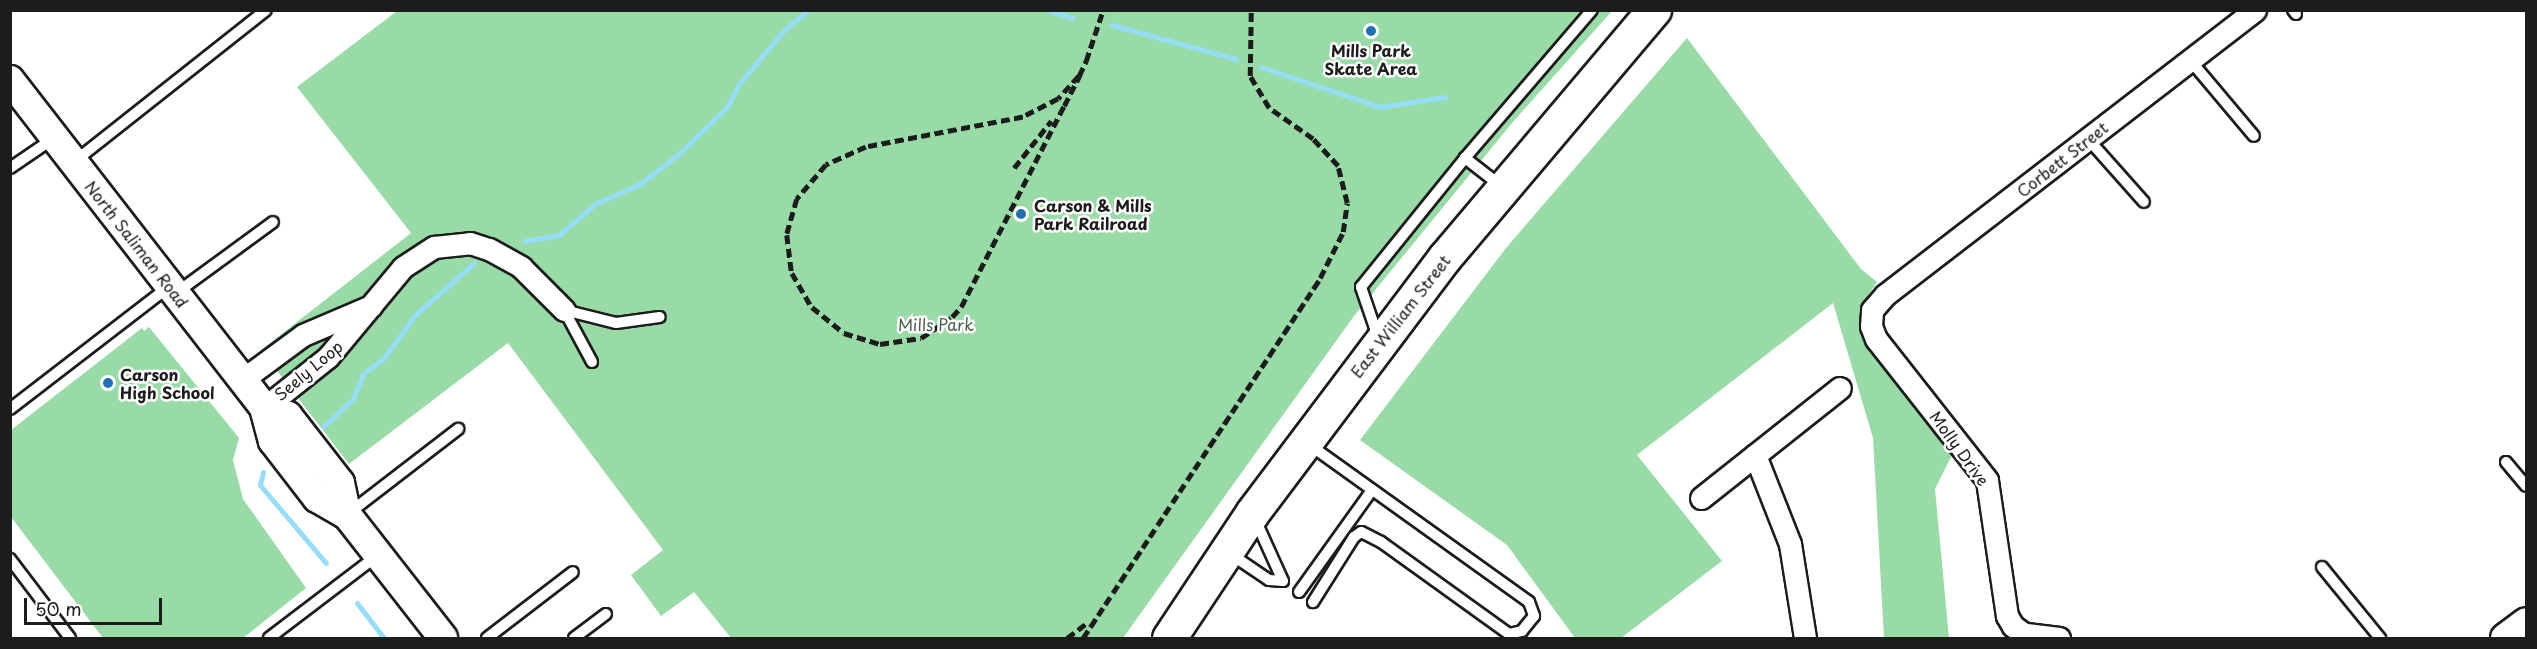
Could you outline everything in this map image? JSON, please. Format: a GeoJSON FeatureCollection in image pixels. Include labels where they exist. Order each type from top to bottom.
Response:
{"type":"FeatureCollection","features":[{"type":"Feature","properties":{"kind":"main road","name":"East William Street"},"geometry":{"type":"LineString","coordinates":[[1169,639],[1252,513],[1379,342],[1502,187],[1654,10]]}},
{"type":"Feature","properties":{"kind":"main road","name":"North Saliman Road"},"geometry":{"type":"LineString","coordinates":[[10,80],[264,408],[273,441],[317,498],[347,514],[443,639]]}},
{"type":"Feature","properties":{"kind":"main road"},"geometry":{"type":"LineString","coordinates":[[2505,639],[2526,622]]}},
{"type":"Feature","properties":{"kind":"street","name":"Corbett Street"},"geometry":{"type":"LineString","coordinates":[[1872,310],[1885,295],[2255,10]]}},
{"type":"Feature","properties":{"kind":"street","name":"Seely Loop"},"geometry":{"type":"LineString","coordinates":[[264,408],[328,357],[417,255],[443,245],[470,243],[521,267],[564,310]]}},
{"type":"Feature","properties":{"kind":"street","name":"Seely Loop"},"geometry":{"type":"LineString","coordinates":[[242,380],[303,335],[374,304]]}},
{"type":"Feature","properties":{"kind":"street","name":"Molly Drive"},"geometry":{"type":"LineString","coordinates":[[1872,310],[1871,326],[1876,339],[1987,480],[2007,616],[2022,636],[2059,639]]}},
{"type":"Feature","properties":{"kind":"street"},"geometry":{"type":"LineString","coordinates":[[1701,498],[1840,388]]}},
{"type":"Feature","properties":{"kind":"street"},"geometry":{"type":"LineString","coordinates":[[1755,455],[1790,544],[1805,639]]}},
{"type":"Feature","properties":{"kind":"lane"},"geometry":{"type":"LineString","coordinates":[[74,161],[266,10]]}},
{"type":"Feature","properties":{"kind":"lane"},"geometry":{"type":"LineString","coordinates":[[1379,342],[1361,287],[1465,158],[1592,10]]}},
{"type":"Feature","properties":{"kind":"lane"},"geometry":{"type":"LineString","coordinates":[[2190,60],[2254,136]]}},
{"type":"Feature","properties":{"kind":"lane"},"geometry":{"type":"LineString","coordinates":[[10,168],[55,137]]}},
{"type":"Feature","properties":{"kind":"lane"},"geometry":{"type":"LineString","coordinates":[[2088,139],[2144,202]]}},
{"type":"Feature","properties":{"kind":"lane"},"geometry":{"type":"LineString","coordinates":[[1465,158],[1502,187]]}},
{"type":"Feature","properties":{"kind":"lane"},"geometry":{"type":"LineString","coordinates":[[10,409],[173,290],[273,222]]}},
{"type":"Feature","properties":{"kind":"lane"},"geometry":{"type":"LineString","coordinates":[[564,310],[616,323],[660,317]]}},
{"type":"Feature","properties":{"kind":"lane","name":"Seely Loop"},"geometry":{"type":"LineString","coordinates":[[564,310],[592,362]]}},
{"type":"Feature","properties":{"kind":"lane"},"geometry":{"type":"LineString","coordinates":[[347,514],[458,429]]}},
{"type":"Feature","properties":{"kind":"lane"},"geometry":{"type":"LineString","coordinates":[[1305,441],[1529,602],[1534,616],[1522,631],[1509,634],[1382,542],[1361,532],[1354,537],[1313,602]]}},
{"type":"Feature","properties":{"kind":"lane"},"geometry":{"type":"LineString","coordinates":[[2506,462],[2526,486]]}},
{"type":"Feature","properties":{"kind":"lane"},"geometry":{"type":"LineString","coordinates":[[1299,592],[1372,490]]}},
{"type":"Feature","properties":{"kind":"lane"},"geometry":{"type":"LineString","coordinates":[[1227,551],[1269,580],[1283,581],[1252,513]]}},
{"type":"Feature","properties":{"kind":"lane"},"geometry":{"type":"LineString","coordinates":[[269,639],[378,554]]}},
{"type":"Feature","properties":{"kind":"lane"},"geometry":{"type":"LineString","coordinates":[[10,559],[70,639]]}},
{"type":"Feature","properties":{"kind":"lane"},"geometry":{"type":"LineString","coordinates":[[2322,567],[2380,639]]}},
{"type":"Feature","properties":{"kind":"lane"},"geometry":{"type":"LineString","coordinates":[[487,639],[573,572]]}},
{"type":"Feature","properties":{"kind":"lane"},"geometry":{"type":"LineString","coordinates":[[574,639],[606,614]]}},
{"type":"Feature","properties":{"kind":"green space","name":"Mills Park"},"geometry":{"type":"Polygon","coordinates":[[[397,11],[1612,11],[1512,123],[1354,316],[1123,638],[731,638],[694,592],[661,616],[631,575],[663,550],[508,343],[349,464],[261,350],[411,233],[297,87],[397,11]]]}},
{"type":"Feature","properties":{"kind":"green space"},"geometry":{"type":"Polygon","coordinates":[[[1687,38],[1861,269],[1877,282],[1865,301],[1863,321],[1953,453],[1935,489],[1949,638],[1884,638],[1873,438],[1833,303],[1637,455],[1722,561],[1621,638],[1575,638],[1507,545],[1360,440],[1506,248],[1687,38]]]}},
{"type":"Feature","properties":{"kind":"green space"},"geometry":{"type":"Polygon","coordinates":[[[149,327],[239,438],[233,460],[243,499],[306,588],[243,638],[103,638],[11,517],[11,430],[142,328],[144,331],[149,327]]]}},
{"type":"Feature","properties":{"kind":"waterway"},"geometry":{"type":"LineString","coordinates":[[525,241],[559,235],[595,204],[640,184],[680,153],[727,107],[740,83],[784,30],[809,10]]}},
{"type":"Feature","properties":{"kind":"waterway"},"geometry":{"type":"LineString","coordinates":[[1048,10],[1073,18]]}},
{"type":"Feature","properties":{"kind":"waterway"},"geometry":{"type":"LineString","coordinates":[[1112,25],[1236,59]]}},
{"type":"Feature","properties":{"kind":"waterway"},"geometry":{"type":"LineString","coordinates":[[1261,67],[1380,107],[1445,97]]}},
{"type":"Feature","properties":{"kind":"waterway"},"geometry":{"type":"LineString","coordinates":[[323,427],[353,399],[363,374],[384,358],[415,315],[474,263]]}},
{"type":"Feature","properties":{"kind":"waterway"},"geometry":{"type":"LineString","coordinates":[[263,472],[260,485],[326,563]]}},
{"type":"Feature","properties":{"kind":"waterway"},"geometry":{"type":"LineString","coordinates":[[357,603],[384,638]]}},
{"type":"Feature","properties":{"kind":"railway"},"geometry":{"type":"LineString","coordinates":[[1079,76],[1058,99],[1023,117],[866,147],[826,165],[797,199],[787,235],[792,273],[812,307],[844,333],[880,344],[921,338],[952,317],[961,307],[1079,76],[1103,10]]}},
{"type":"Feature","properties":{"kind":"railway"},"geometry":{"type":"LineString","coordinates":[[1083,638],[1320,278],[1343,232],[1347,203],[1338,166],[1313,139],[1269,108],[1250,76],[1251,10]]}},
{"type":"Feature","properties":{"kind":"railway"},"geometry":{"type":"LineString","coordinates":[[1014,168],[1051,121]]}},
{"type":"Feature","properties":{"kind":"railway"},"geometry":{"type":"LineString","coordinates":[[1067,638],[1088,622]]}},
{"type":"Feature","properties":{"kind":"place","name":"Mills Park Skate Area"},"geometry":{"type":"Point","coordinates":[1371,31]}},
{"type":"Feature","properties":{"kind":"place","name":"Carson & Mills Park Railroad"},"geometry":{"type":"Point","coordinates":[1021,214]}},
{"type":"Feature","properties":{"kind":"place","name":"Carson High School"},"geometry":{"type":"Point","coordinates":[108,383]}}]}
